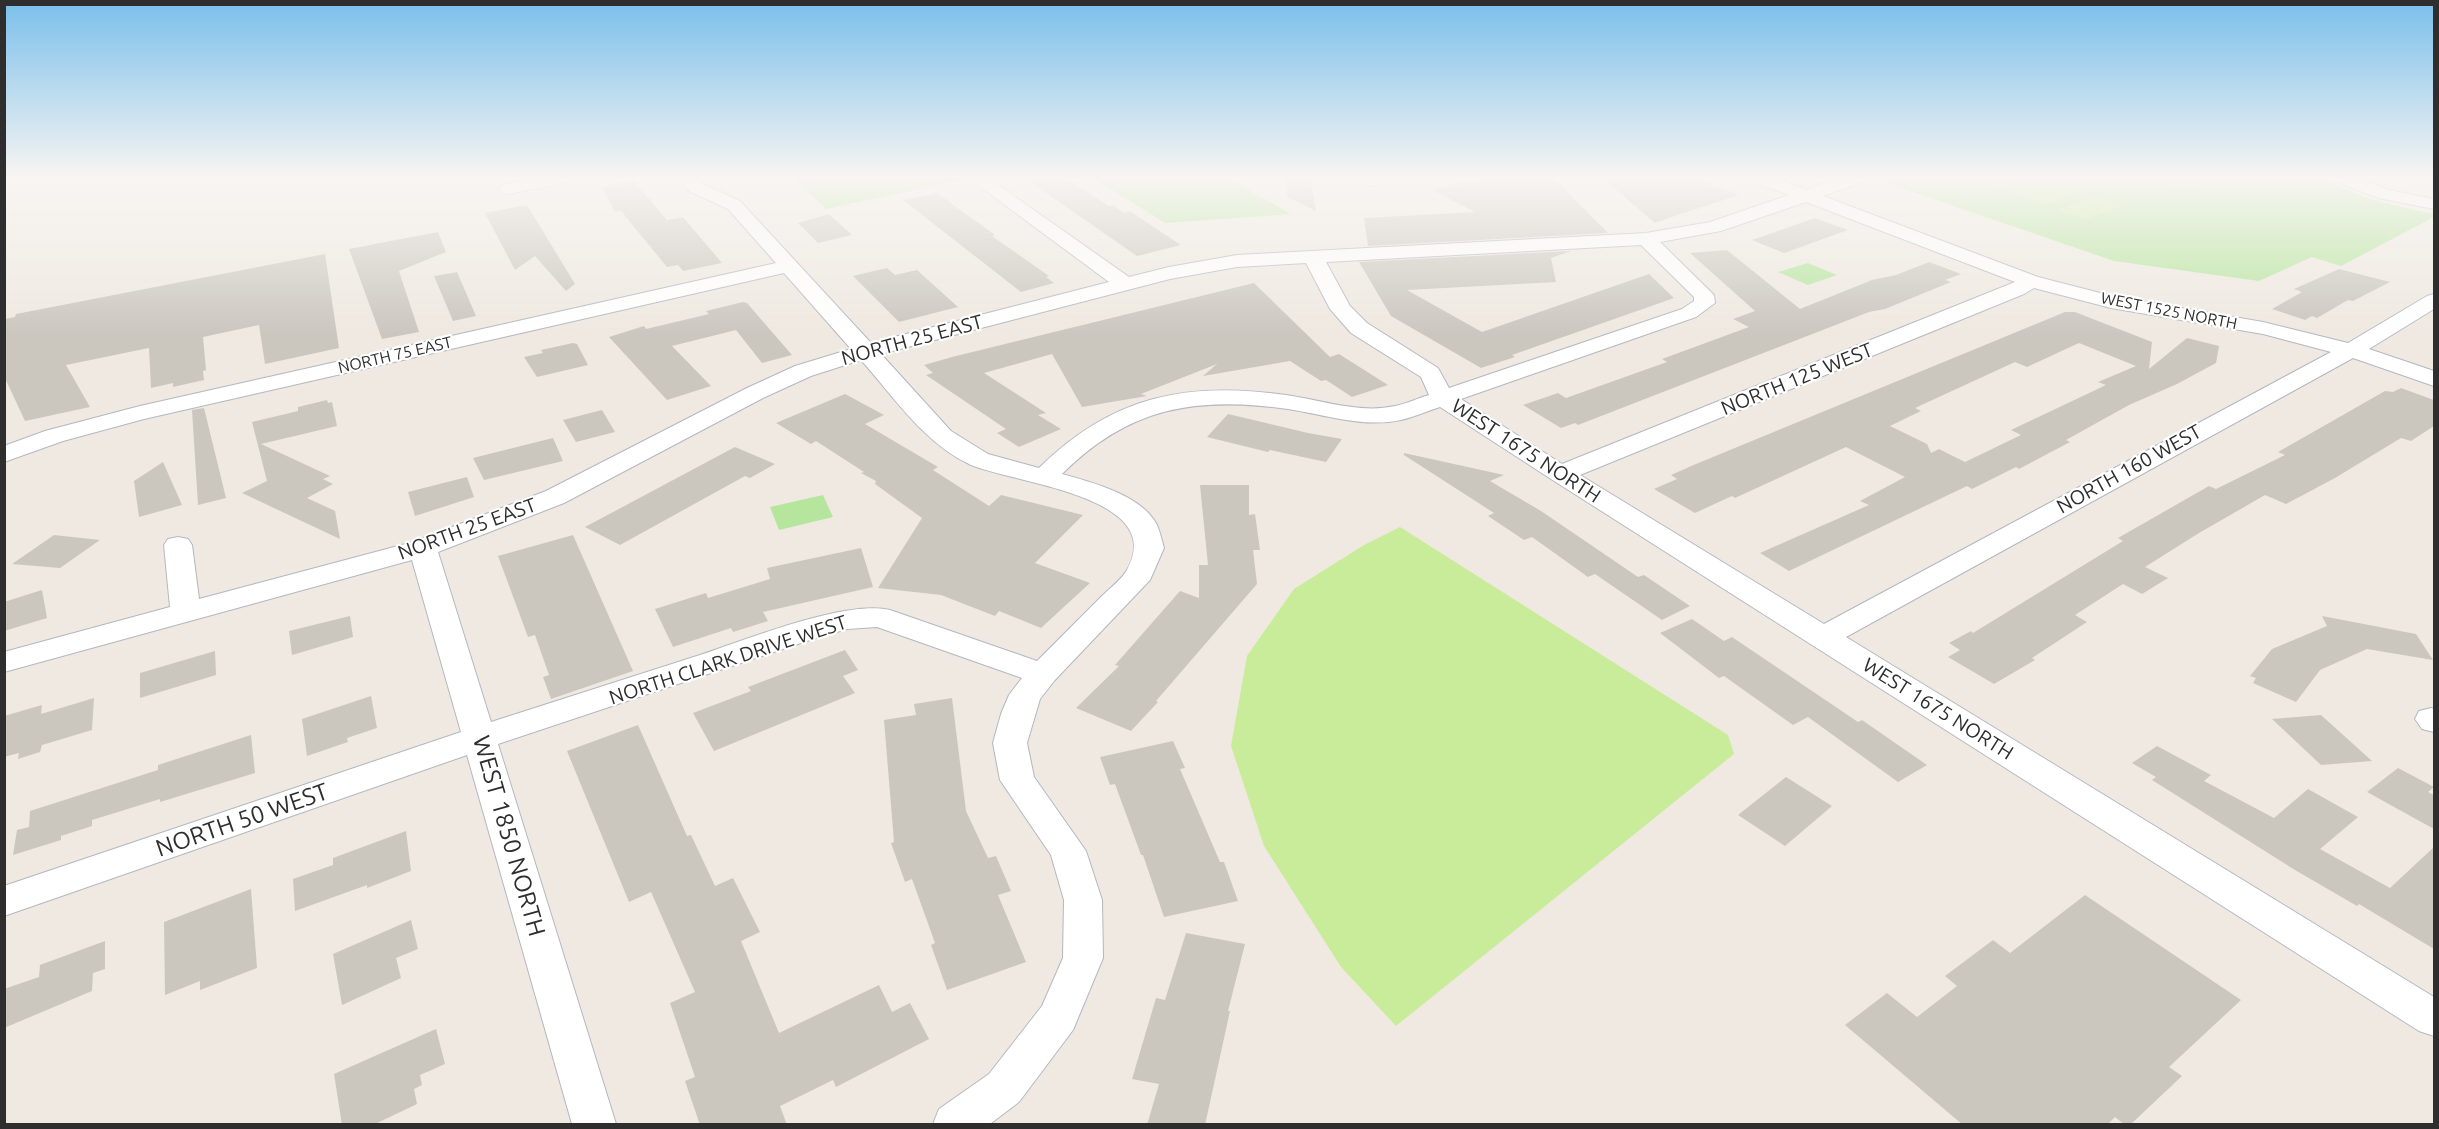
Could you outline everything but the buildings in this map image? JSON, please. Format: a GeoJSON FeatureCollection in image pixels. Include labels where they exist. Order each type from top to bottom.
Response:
{"type":"FeatureCollection","features":[{"type":"Feature","properties":{"kind":"street"},"geometry":{"type":"LineString","coordinates":[[756,230],[942,436],[979,459],[1093,491],[1123,506],[1143,525],[1150,548],[1140,574],[1043,674],[1025,695],[1017,714],[1010,743],[1017,780],[1068,851],[1083,900],[1083,958],[1058,1017],[1011,1080],[1004,1088],[955,1125]]}},
{"type":"Feature","properties":{"kind":"street"},"geometry":{"type":"LineString","coordinates":[[1049,230],[1125,284]]}},
{"type":"Feature","properties":{"kind":"street","name":"NORTH 25 EAST"},"geometry":{"type":"LineString","coordinates":[[4,662],[423,548],[555,497],[755,393],[803,371],[867,351],[1125,284],[1169,273],[1237,261],[1646,239],[1699,230]]}},
{"type":"Feature","properties":{"kind":"street","name":"WEST 1525 NORTH"},"geometry":{"type":"LineString","coordinates":[[1894,230],[2031,281],[2111,302],[2263,328],[2351,350],[2434,379]]}},
{"type":"Feature","properties":{"kind":"street"},"geometry":{"type":"LineString","coordinates":[[1044,477],[1077,444],[1101,428],[1135,413],[1190,400],[1232,396],[1288,402],[1348,415],[1373,417],[1399,413],[1689,313],[1705,303],[1704,295],[1646,239]]}},
{"type":"Feature","properties":{"kind":"street"},"geometry":{"type":"LineString","coordinates":[[1313,257],[1341,309],[1359,328],[1430,373],[1443,398]]}},
{"type":"Feature","properties":{"kind":"street","name":"NORTH 75 EAST"},"geometry":{"type":"LineString","coordinates":[[4,455],[54,436],[140,413],[789,266]]}},
{"type":"Feature","properties":{"kind":"street","name":"NORTH 125 WEST"},"geometry":{"type":"LineString","coordinates":[[1560,474],[2017,290],[2031,281]]}},
{"type":"Feature","properties":{"kind":"street","name":"NORTH 160 WEST"},"geometry":{"type":"LineString","coordinates":[[1823,638],[2351,350],[2434,300]]}},
{"type":"Feature","properties":{"kind":"street","name":"WEST 1675 NORTH"},"geometry":{"type":"LineString","coordinates":[[1443,398],[1560,474],[2434,1018]]}},
{"type":"Feature","properties":{"kind":"street"},"geometry":{"type":"LineString","coordinates":[[178,545],[186,613]]}},
{"type":"Feature","properties":{"kind":"street","name":"WEST 1850 NORTH"},"geometry":{"type":"LineString","coordinates":[[423,548],[594,1125]]}},
{"type":"Feature","properties":{"kind":"street","name":"NORTH CLARK DRIVE WEST"},"geometry":{"type":"LineString","coordinates":[[480,738],[802,632],[846,620],[879,617],[1043,674]]}},
{"type":"Feature","properties":{"kind":"street","name":"NORTH 50 WEST"},"geometry":{"type":"LineString","coordinates":[[4,901],[480,738]]}},
{"type":"Feature","properties":{"kind":"green space"},"geometry":{"type":"Polygon","coordinates":[[[2023,230],[2410,230],[2341,266],[2312,257],[2259,281],[2114,261],[2023,230]]]}},
{"type":"Feature","properties":{"kind":"green space"},"geometry":{"type":"Polygon","coordinates":[[[1808,263],[1837,275],[1808,285],[1778,272],[1808,263]]]}},
{"type":"Feature","properties":{"kind":"green space"},"geometry":{"type":"Polygon","coordinates":[[[823,495],[833,517],[779,530],[770,507],[823,495]]]}},
{"type":"Feature","properties":{"kind":"green space"},"geometry":{"type":"Polygon","coordinates":[[[1400,527],[1728,735],[1734,754],[1396,1026],[1341,967],[1264,846],[1231,746],[1247,656],[1294,589],[1364,545],[1400,527]]]}}]}
